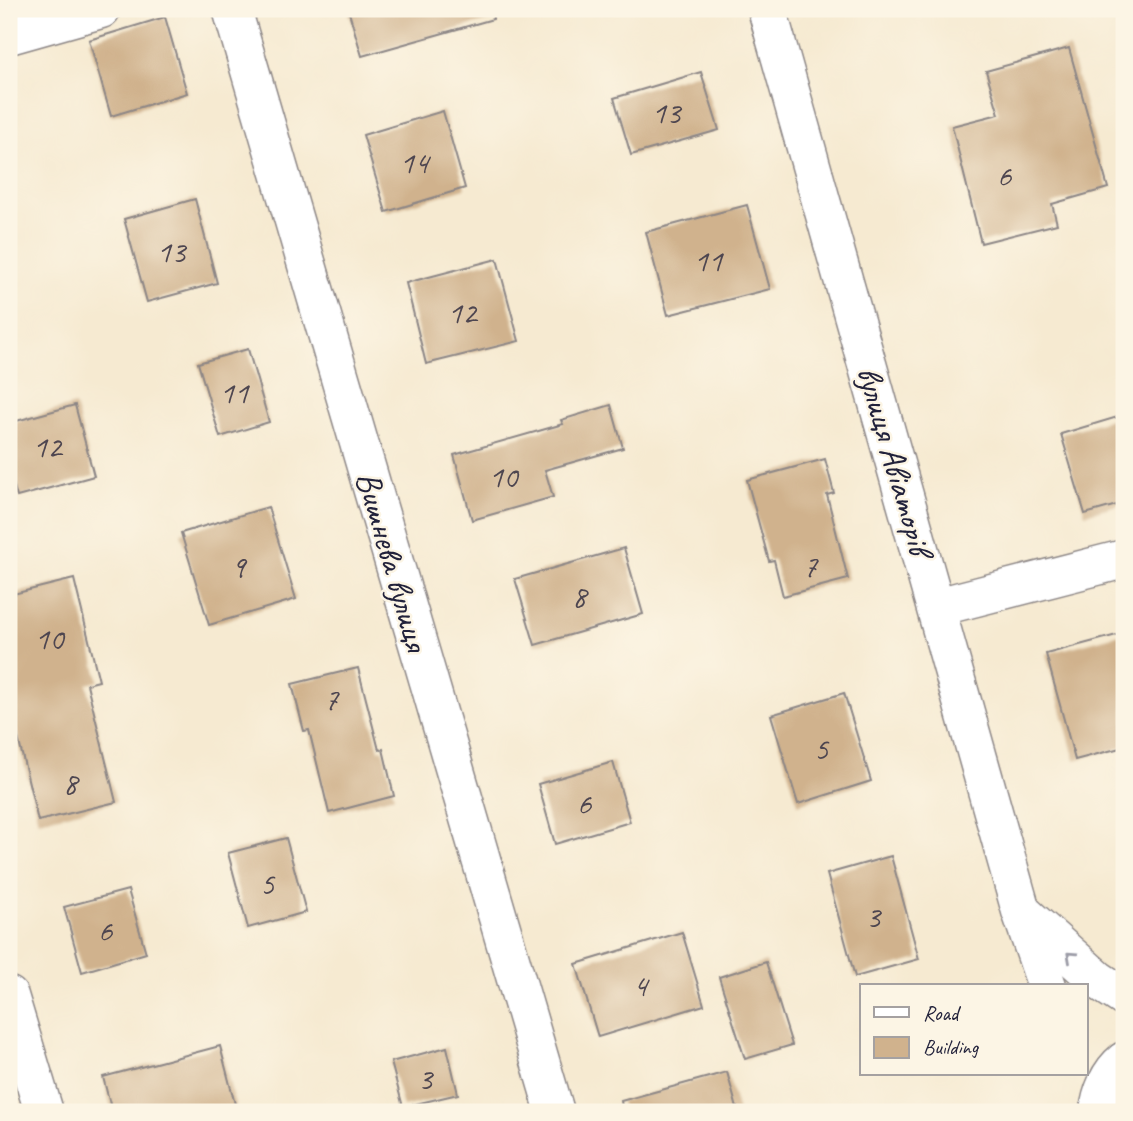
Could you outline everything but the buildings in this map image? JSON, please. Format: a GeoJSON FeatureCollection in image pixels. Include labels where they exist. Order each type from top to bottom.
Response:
{"type":"FeatureCollection","features":[{"type":"Feature","properties":{"kind":"street"},"geometry":{"type":"LineString","coordinates":[[9,35],[101,9]]}},
{"type":"Feature","properties":{"kind":"street","name":"Вишнева вулиця"},"geometry":{"type":"LineString","coordinates":[[232,9],[555,1112]]}},
{"type":"Feature","properties":{"kind":"street","name":"вулиця Авіаторів"},"geometry":{"type":"LineString","coordinates":[[767,9],[1021,911],[1046,984]]}},
{"type":"Feature","properties":{"kind":"street"},"geometry":{"type":"LineString","coordinates":[[937,607],[1124,559]]}},
{"type":"Feature","properties":{"kind":"street"},"geometry":{"type":"LineString","coordinates":[[1021,911],[1098,980],[1124,997]]}},
{"type":"Feature","properties":{"kind":"street"},"geometry":{"type":"LineString","coordinates":[[9,996],[44,1112]]}},
{"type":"Feature","properties":{"kind":"street"},"geometry":{"type":"LineString","coordinates":[[1099,1112],[1105,1086],[1124,1061]]}},
{"type":"Feature","properties":{"kind":"street"},"geometry":{"type":"LineString","coordinates":[[1080,1076],[1092,1112]]}}]}
